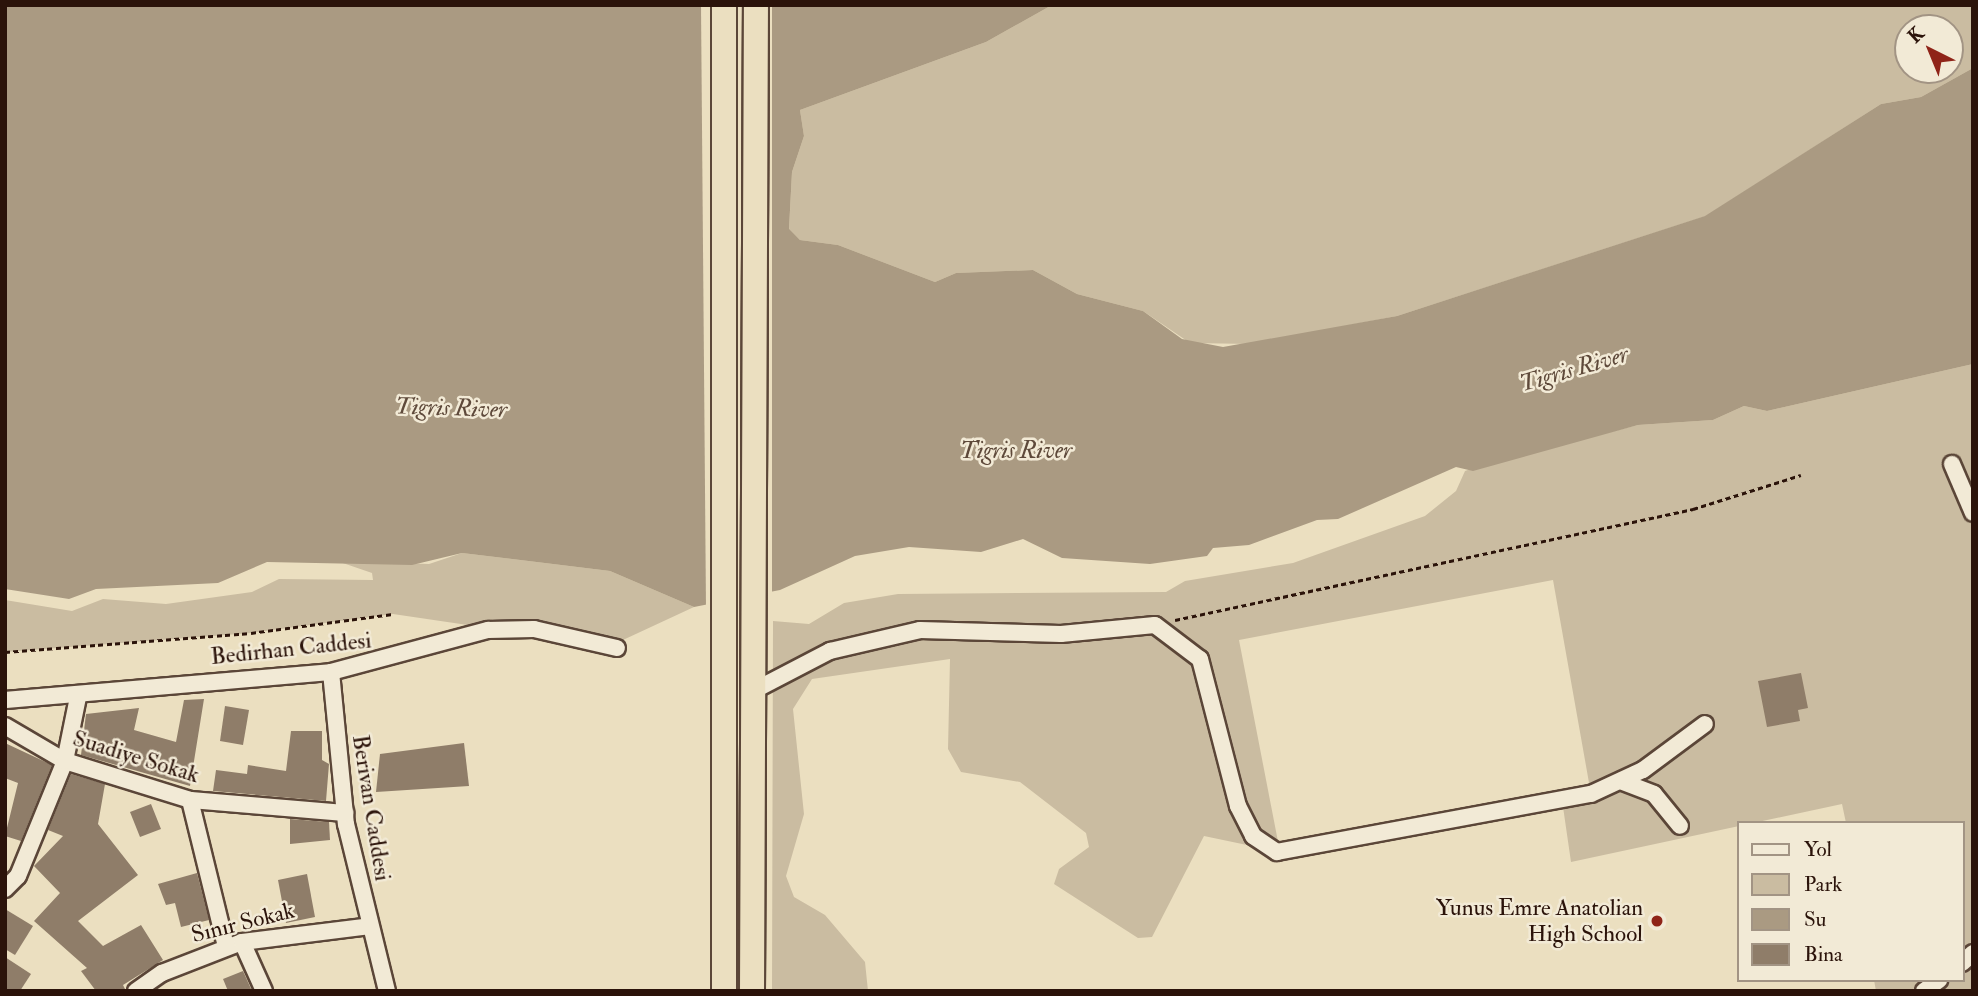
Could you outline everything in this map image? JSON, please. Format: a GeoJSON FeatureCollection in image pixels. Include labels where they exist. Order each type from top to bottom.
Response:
{"type":"FeatureCollection","features":[{"type":"Feature","properties":{"kind":"highway"},"geometry":{"type":"LineString","coordinates":[[724,5],[728,670],[724,991]]}},
{"type":"Feature","properties":{"kind":"highway"},"geometry":{"type":"LineString","coordinates":[[752,991],[755,678],[750,351],[756,5]]}},
{"type":"Feature","properties":{"kind":"street"},"geometry":{"type":"LineString","coordinates":[[1952,464],[1973,513]]}},
{"type":"Feature","properties":{"kind":"street"},"geometry":{"type":"LineString","coordinates":[[755,678],[830,651],[919,630],[1061,634],[1155,625],[1200,659],[1238,806],[1253,836],[1277,852],[1582,797],[1623,782],[1705,724]]}},
{"type":"Feature","properties":{"kind":"street","name":"Bedirhan Caddesi"},"geometry":{"type":"LineString","coordinates":[[5,700],[78,697],[331,672],[488,630],[534,629],[617,648]]}},
{"type":"Feature","properties":{"kind":"street","name":"Berivan Caddesi"},"geometry":{"type":"LineString","coordinates":[[331,672],[345,813],[387,991]]}},
{"type":"Feature","properties":{"kind":"street"},"geometry":{"type":"LineString","coordinates":[[5,889],[18,876],[65,761],[78,697]]}},
{"type":"Feature","properties":{"kind":"street","name":"Suadiye Sokak"},"geometry":{"type":"LineString","coordinates":[[5,726],[65,761],[190,800],[345,813]]}},
{"type":"Feature","properties":{"kind":"street"},"geometry":{"type":"LineString","coordinates":[[1623,782],[1654,794],[1680,826]]}},
{"type":"Feature","properties":{"kind":"street"},"geometry":{"type":"LineString","coordinates":[[190,800],[234,945],[264,991]]}},
{"type":"Feature","properties":{"kind":"street","name":"Sınır Sokak"},"geometry":{"type":"LineString","coordinates":[[136,991],[162,973],[234,945],[370,926]]}},
{"type":"Feature","properties":{"kind":"path"},"geometry":{"type":"LineString","coordinates":[[1155,625],[1693,509],[1801,475]]}},
{"type":"Feature","properties":{"kind":"path"},"geometry":{"type":"LineString","coordinates":[[5,652],[251,633],[394,614]]}},
{"type":"Feature","properties":{"kind":"green space"},"geometry":{"type":"Polygon","coordinates":[[[1052,5],[1973,5],[1973,68],[1964,73],[1964,14],[1894,14],[1894,84],[1944,84],[1921,97],[1881,104],[1706,216],[1397,316],[1251,344],[1190,343],[1143,311],[1077,294],[1033,270],[956,273],[935,282],[838,245],[800,240],[789,230],[792,172],[804,136],[800,110],[986,42],[1052,5]]]}},
{"type":"Feature","properties":{"kind":"green space"},"geometry":{"type":"Polygon","coordinates":[[[1973,364],[1973,991],[1876,991],[1874,982],[1964,982],[1964,821],[1846,821],[1842,804],[1763,821],[1736,821],[1736,827],[1571,862],[1562,800],[1591,794],[1553,580],[1239,640],[1280,852],[1204,836],[1152,937],[1138,938],[1054,884],[1059,869],[1089,847],[1086,833],[1020,782],[961,772],[948,749],[950,659],[812,679],[793,709],[804,814],[786,876],[794,897],[825,915],[865,962],[868,991],[772,991],[773,621],[809,624],[844,603],[898,594],[1166,592],[1185,581],[1293,563],[1425,516],[1456,491],[1465,471],[1485,464],[1638,425],[1713,420],[1744,406],[1767,411],[1973,364]]]}},
{"type":"Feature","properties":{"kind":"green space"},"geometry":{"type":"Polygon","coordinates":[[[462,553],[610,571],[694,607],[610,646],[393,614],[251,633],[5,652],[5,600],[72,611],[103,599],[166,604],[252,592],[279,579],[373,580],[372,573],[337,561],[429,564],[462,553]]]}},
{"type":"Feature","properties":{"kind":"water","name":"Tigris River"},"geometry":{"type":"Polygon","coordinates":[[[5,5],[1052,5],[986,42],[800,110],[804,136],[792,172],[789,229],[800,240],[838,245],[935,282],[956,273],[1033,270],[1077,294],[1143,311],[1182,339],[1223,347],[1397,316],[1705,216],[1881,104],[1921,97],[1944,84],[1964,84],[1964,73],[1973,68],[1973,364],[1767,411],[1744,406],[1713,420],[1638,425],[1473,471],[1456,467],[1338,519],[1317,520],[1249,545],[1213,548],[1207,556],[1150,564],[1062,558],[1023,539],[981,552],[909,547],[855,556],[780,590],[694,607],[610,571],[462,553],[412,565],[267,562],[218,583],[96,589],[69,599],[5,589],[5,5]]]}},
{"type":"Feature","properties":{"kind":"pier"},"geometry":{"type":"Polygon","coordinates":[[[701,5],[772,5],[772,595],[706,609],[701,5]]]}},
{"type":"Feature","properties":{"kind":"building"},"geometry":{"type":"Polygon","coordinates":[[[1801,673],[1808,708],[1798,710],[1800,721],[1767,727],[1758,681],[1801,673]]]}},
{"type":"Feature","properties":{"kind":"building"},"geometry":{"type":"Polygon","coordinates":[[[204,699],[190,786],[81,755],[86,714],[139,708],[134,730],[176,742],[184,700],[204,699]]]}},
{"type":"Feature","properties":{"kind":"building"},"geometry":{"type":"Polygon","coordinates":[[[225,706],[249,710],[243,745],[220,741],[225,706]]]}},
{"type":"Feature","properties":{"kind":"building"},"geometry":{"type":"Polygon","coordinates":[[[291,731],[322,731],[322,760],[329,764],[326,801],[213,791],[216,770],[247,774],[248,765],[286,771],[291,731]]]}},
{"type":"Feature","properties":{"kind":"building"},"geometry":{"type":"Polygon","coordinates":[[[5,743],[52,765],[21,841],[5,836],[18,783],[5,778],[5,743]]]}},
{"type":"Feature","properties":{"kind":"building"},"geometry":{"type":"Polygon","coordinates":[[[464,743],[469,786],[376,792],[380,754],[464,743]]]}},
{"type":"Feature","properties":{"kind":"building"},"geometry":{"type":"Polygon","coordinates":[[[71,774],[105,784],[98,824],[138,875],[78,921],[103,946],[141,925],[163,960],[123,985],[126,991],[96,991],[81,971],[87,968],[34,921],[60,893],[34,866],[63,836],[48,830],[71,774]]]}},
{"type":"Feature","properties":{"kind":"building"},"geometry":{"type":"Polygon","coordinates":[[[151,804],[161,829],[140,837],[130,812],[151,804]]]}},
{"type":"Feature","properties":{"kind":"building"},"geometry":{"type":"Polygon","coordinates":[[[290,819],[329,822],[330,840],[290,844],[290,819]]]}},
{"type":"Feature","properties":{"kind":"building"},"geometry":{"type":"Polygon","coordinates":[[[197,873],[209,920],[181,927],[175,903],[166,905],[158,884],[197,873]]]}},
{"type":"Feature","properties":{"kind":"building"},"geometry":{"type":"Polygon","coordinates":[[[307,874],[315,917],[286,923],[278,880],[307,874]]]}},
{"type":"Feature","properties":{"kind":"building"},"geometry":{"type":"Polygon","coordinates":[[[5,909],[33,926],[15,955],[5,949],[5,909]]]}},
{"type":"Feature","properties":{"kind":"building"},"geometry":{"type":"Polygon","coordinates":[[[5,957],[31,974],[20,991],[5,991],[5,957]]]}},
{"type":"Feature","properties":{"kind":"building"},"geometry":{"type":"Polygon","coordinates":[[[243,971],[252,991],[228,991],[223,979],[243,971]]]}},
{"type":"Feature","properties":{"kind":"place","name":"Yunus Emre Anatolian High School"},"geometry":{"type":"Point","coordinates":[1657,921]}}]}
